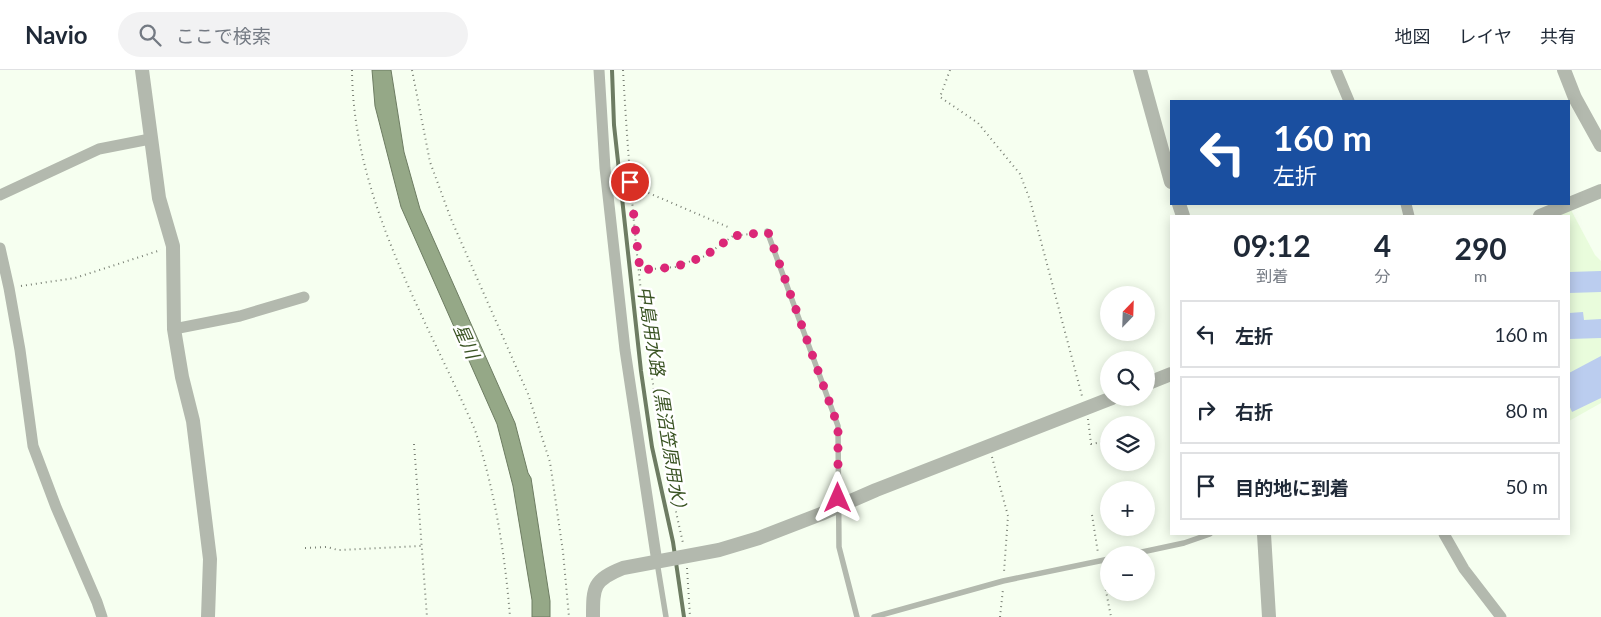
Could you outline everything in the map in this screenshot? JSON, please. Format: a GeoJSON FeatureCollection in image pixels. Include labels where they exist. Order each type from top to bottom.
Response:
{"type":"FeatureCollection","features":[{"type":"Feature","properties":{"kind":"street"},"geometry":{"type":"LineString","coordinates":[[142,70],[158,198],[173,246],[174,329],[192,421],[206,521],[210,567],[208,617]]}},
{"type":"Feature","properties":{"kind":"street"},"geometry":{"type":"LineString","coordinates":[[599,70],[605,168],[625,350],[662,561]]}},
{"type":"Feature","properties":{"kind":"street"},"geometry":{"type":"LineString","coordinates":[[1140,70],[1170,178]]}},
{"type":"Feature","properties":{"kind":"street"},"geometry":{"type":"LineString","coordinates":[[1336,70],[1349,100]]}},
{"type":"Feature","properties":{"kind":"street"},"geometry":{"type":"LineString","coordinates":[[1564,70],[1576,98],[1601,145]]}},
{"type":"Feature","properties":{"kind":"street"},"geometry":{"type":"LineString","coordinates":[[0,195],[100,149],[150,139]]}},
{"type":"Feature","properties":{"kind":"street"},"geometry":{"type":"LineString","coordinates":[[1570,204],[1601,191]]}},
{"type":"Feature","properties":{"kind":"street"},"geometry":{"type":"LineString","coordinates":[[1542,215],[1567,205]]}},
{"type":"Feature","properties":{"kind":"street"},"geometry":{"type":"LineString","coordinates":[[0,248],[10,288],[33,446],[102,617]]}},
{"type":"Feature","properties":{"kind":"street"},"geometry":{"type":"LineString","coordinates":[[174,329],[240,316],[304,297]]}},
{"type":"Feature","properties":{"kind":"street"},"geometry":{"type":"LineString","coordinates":[[1155,380],[1170,374]]}},
{"type":"Feature","properties":{"kind":"street"},"geometry":{"type":"LineString","coordinates":[[593,617],[593,592],[602,578],[623,568],[719,550],[760,538],[837,508],[876,490],[1100,403]]}},
{"type":"Feature","properties":{"kind":"street"},"geometry":{"type":"LineString","coordinates":[[1264,535],[1270,617]]}},
{"type":"Feature","properties":{"kind":"street"},"geometry":{"type":"LineString","coordinates":[[1445,535],[1464,569],[1501,617]]}},
{"type":"Feature","properties":{"kind":"lane"},"geometry":{"type":"LineString","coordinates":[[768,232],[838,426],[837,508],[839,548],[857,617]]}},
{"type":"Feature","properties":{"kind":"lane"},"geometry":{"type":"LineString","coordinates":[[1155,549],[1184,543],[1207,535]]}},
{"type":"Feature","properties":{"kind":"lane"},"geometry":{"type":"LineString","coordinates":[[662,561],[666,617]]}},
{"type":"Feature","properties":{"kind":"lane"},"geometry":{"type":"LineString","coordinates":[[874,617],[1003,581],[1100,561]]}},
{"type":"Feature","properties":{"kind":"path"},"geometry":{"type":"LineString","coordinates":[[352,70],[360,145],[381,220],[475,430],[484,458],[504,559],[510,617]]}},
{"type":"Feature","properties":{"kind":"path"},"geometry":{"type":"LineString","coordinates":[[412,70],[430,162],[451,219],[528,394],[550,462],[563,552],[569,617]]}},
{"type":"Feature","properties":{"kind":"path"},"geometry":{"type":"LineString","coordinates":[[623,70],[630,185],[652,376],[666,463],[685,557],[690,617]]}},
{"type":"Feature","properties":{"kind":"path"},"geometry":{"type":"LineString","coordinates":[[950,70],[940,96],[978,123],[1020,174],[1030,200],[1086,408],[1091,444],[1100,442]]}},
{"type":"Feature","properties":{"kind":"path"},"geometry":{"type":"LineString","coordinates":[[630,185],[728,227]]}},
{"type":"Feature","properties":{"kind":"path"},"geometry":{"type":"LineString","coordinates":[[640,270],[675,267],[705,256],[733,236],[768,232]]}},
{"type":"Feature","properties":{"kind":"path"},"geometry":{"type":"LineString","coordinates":[[10,288],[75,278],[173,246]]}},
{"type":"Feature","properties":{"kind":"path"},"geometry":{"type":"LineString","coordinates":[[414,444],[427,617]]}},
{"type":"Feature","properties":{"kind":"path"},"geometry":{"type":"LineString","coordinates":[[989,446],[1008,516],[1000,617]]}},
{"type":"Feature","properties":{"kind":"path"},"geometry":{"type":"LineString","coordinates":[[305,548],[327,546],[338,550],[422,546]]}},
{"type":"Feature","properties":{"kind":"shaded area"},"geometry":{"type":"Polygon","coordinates":[[[1571,210],[1595,255],[1601,261],[1601,403],[1570,420],[1570,215],[1559,215],[1571,210]]]}},
{"type":"Feature","properties":{"kind":"water","name":"星川"},"geometry":{"type":"Polygon","coordinates":[[[372,70],[391,70],[404,152],[420,209],[515,423],[531,478],[550,601],[550,617],[532,617],[532,600],[513,486],[497,424],[401,207],[375,106],[372,70]]]}},
{"type":"Feature","properties":{"kind":"building"},"geometry":{"type":"Polygon","coordinates":[[[1601,271],[1601,292],[1570,293],[1570,272],[1601,271]]]}},
{"type":"Feature","properties":{"kind":"building"},"geometry":{"type":"Polygon","coordinates":[[[1583,312],[1584,320],[1601,319],[1601,338],[1570,339],[1570,313],[1583,312]]]}},
{"type":"Feature","properties":{"kind":"building"},"geometry":{"type":"Polygon","coordinates":[[[1601,356],[1601,398],[1572,412],[1570,407],[1570,372],[1601,356]]]}},
{"type":"Feature","properties":{"kind":"waterway","name":"中島用水路（黒沼笠原用水）"},"geometry":{"type":"LineString","coordinates":[[612,70],[614,125],[641,371],[652,447],[673,542],[684,617]]}},
{"type":"Feature","properties":{"kind":"route"},"geometry":{"type":"LineString","coordinates":[[630,182],[640,270],[675,267],[705,256],[733,236],[768,232],[838,426],[838,498]]}}]}
